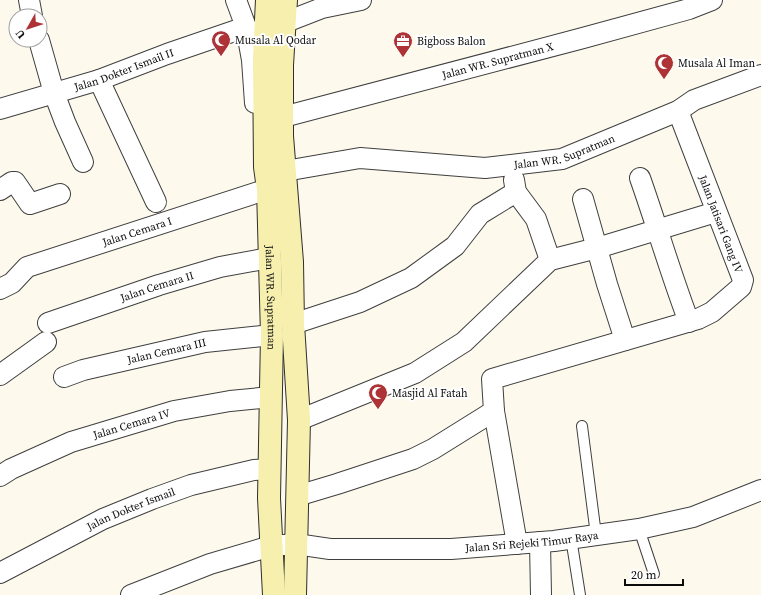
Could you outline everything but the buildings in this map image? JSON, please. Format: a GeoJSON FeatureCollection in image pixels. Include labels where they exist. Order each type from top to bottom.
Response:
{"type":"FeatureCollection","features":[{"type":"Feature","properties":{"kind":"main road","name":"Jalan WR. Supratman"},"geometry":{"type":"LineString","coordinates":[[267,0],[264,59],[265,137],[272,335],[269,498],[274,595]]}},
{"type":"Feature","properties":{"kind":"main road","name":"Jalan WR. Supratman"},"geometry":{"type":"LineString","coordinates":[[286,0],[286,22],[282,65],[282,136],[292,262],[293,324],[299,420],[295,595]]}},
{"type":"Feature","properties":{"kind":"street"},"geometry":{"type":"LineString","coordinates":[[236,0],[246,27],[252,60],[257,120],[260,131],[265,137]]}},
{"type":"Feature","properties":{"kind":"street"},"geometry":{"type":"LineString","coordinates":[[286,22],[322,8],[361,0]]}},
{"type":"Feature","properties":{"kind":"street","name":"Jalan WR. Supratman X"},"geometry":{"type":"LineString","coordinates":[[283,117],[576,40],[688,4],[712,0]]}},
{"type":"Feature","properties":{"kind":"street","name":"Jalan Dokter Ismail II"},"geometry":{"type":"LineString","coordinates":[[0,110],[100,80],[246,27]]}},
{"type":"Feature","properties":{"kind":"street"},"geometry":{"type":"LineString","coordinates":[[41,48],[54,93],[83,162]]}},
{"type":"Feature","properties":{"kind":"street","name":"Jalan WR. Supratman"},"geometry":{"type":"LineString","coordinates":[[284,171],[360,158],[485,168],[562,159],[678,111],[694,100],[761,75]]}},
{"type":"Feature","properties":{"kind":"street"},"geometry":{"type":"LineString","coordinates":[[100,80],[156,202]]}},
{"type":"Feature","properties":{"kind":"street","name":"Jalan Jatisari Gang IV"},"geometry":{"type":"LineString","coordinates":[[494,412],[492,378],[693,321],[712,312],[741,287],[743,280],[678,111]]}},
{"type":"Feature","properties":{"kind":"street"},"geometry":{"type":"LineString","coordinates":[[512,165],[516,192],[536,219],[550,260]]}},
{"type":"Feature","properties":{"kind":"street"},"geometry":{"type":"LineString","coordinates":[[640,178],[675,286],[693,321]]}},
{"type":"Feature","properties":{"kind":"street"},"geometry":{"type":"LineString","coordinates":[[0,190],[12,182],[15,182],[30,204],[60,194]]}},
{"type":"Feature","properties":{"kind":"street","name":"Jalan Cemara I"},"geometry":{"type":"LineString","coordinates":[[6,286],[27,267],[268,190]]}},
{"type":"Feature","properties":{"kind":"street","name":"Jalan WR. Supratman"},"geometry":{"type":"LineString","coordinates":[[293,324],[360,302],[411,278],[455,246],[480,214],[516,192]]}},
{"type":"Feature","properties":{"kind":"street"},"geometry":{"type":"LineString","coordinates":[[582,199],[625,340]]}},
{"type":"Feature","properties":{"kind":"street"},"geometry":{"type":"LineString","coordinates":[[299,420],[415,373],[464,342],[550,260],[597,248],[716,212]]}},
{"type":"Feature","properties":{"kind":"street","name":"Jalan Cemara II"},"geometry":{"type":"LineString","coordinates":[[0,375],[47,332],[159,285],[220,267],[269,258]]}},
{"type":"Feature","properties":{"kind":"street","name":"Jalan Cemara III"},"geometry":{"type":"LineString","coordinates":[[64,377],[90,369],[205,342],[272,335]]}},
{"type":"Feature","properties":{"kind":"street","name":"Jalan Cemara IV"},"geometry":{"type":"LineString","coordinates":[[0,476],[11,469],[71,442],[174,411],[230,401],[271,397]]}},
{"type":"Feature","properties":{"kind":"street"},"geometry":{"type":"LineString","coordinates":[[297,496],[413,459],[433,449],[494,412],[517,544]]}},
{"type":"Feature","properties":{"kind":"street","name":"Jalan Dokter Ismail"},"geometry":{"type":"LineString","coordinates":[[0,573],[103,519],[152,499],[192,485],[254,470],[270,469]]}},
{"type":"Feature","properties":{"kind":"street","name":"Jalan Sri Rejeki Timur Raya"},"geometry":{"type":"LineString","coordinates":[[271,546],[296,544],[337,549],[451,549],[540,542],[639,529],[693,517],[761,490]]}},
{"type":"Feature","properties":{"kind":"street"},"geometry":{"type":"LineString","coordinates":[[540,542],[541,595]]}},
{"type":"Feature","properties":{"kind":"street"},"geometry":{"type":"LineString","coordinates":[[131,595],[210,564],[271,546]]}},
{"type":"Feature","properties":{"kind":"lane"},"geometry":{"type":"LineString","coordinates":[[582,426],[596,535]]}},
{"type":"Feature","properties":{"kind":"lane"},"geometry":{"type":"LineString","coordinates":[[639,529],[654,574]]}},
{"type":"Feature","properties":{"kind":"lane"},"geometry":{"type":"LineString","coordinates":[[571,538],[580,595]]}},
{"type":"Feature","properties":{"kind":"place","name":"Musala Al Qodar"},"geometry":{"type":"Point","coordinates":[221,57]}},
{"type":"Feature","properties":{"kind":"place","name":"Bigboss Balon"},"geometry":{"type":"Point","coordinates":[403,58]}},
{"type":"Feature","properties":{"kind":"place","name":"Musala Al Iman"},"geometry":{"type":"Point","coordinates":[664,80]}},
{"type":"Feature","properties":{"kind":"place","name":"Masjid Al Fatah"},"geometry":{"type":"Point","coordinates":[378,410]}}]}
